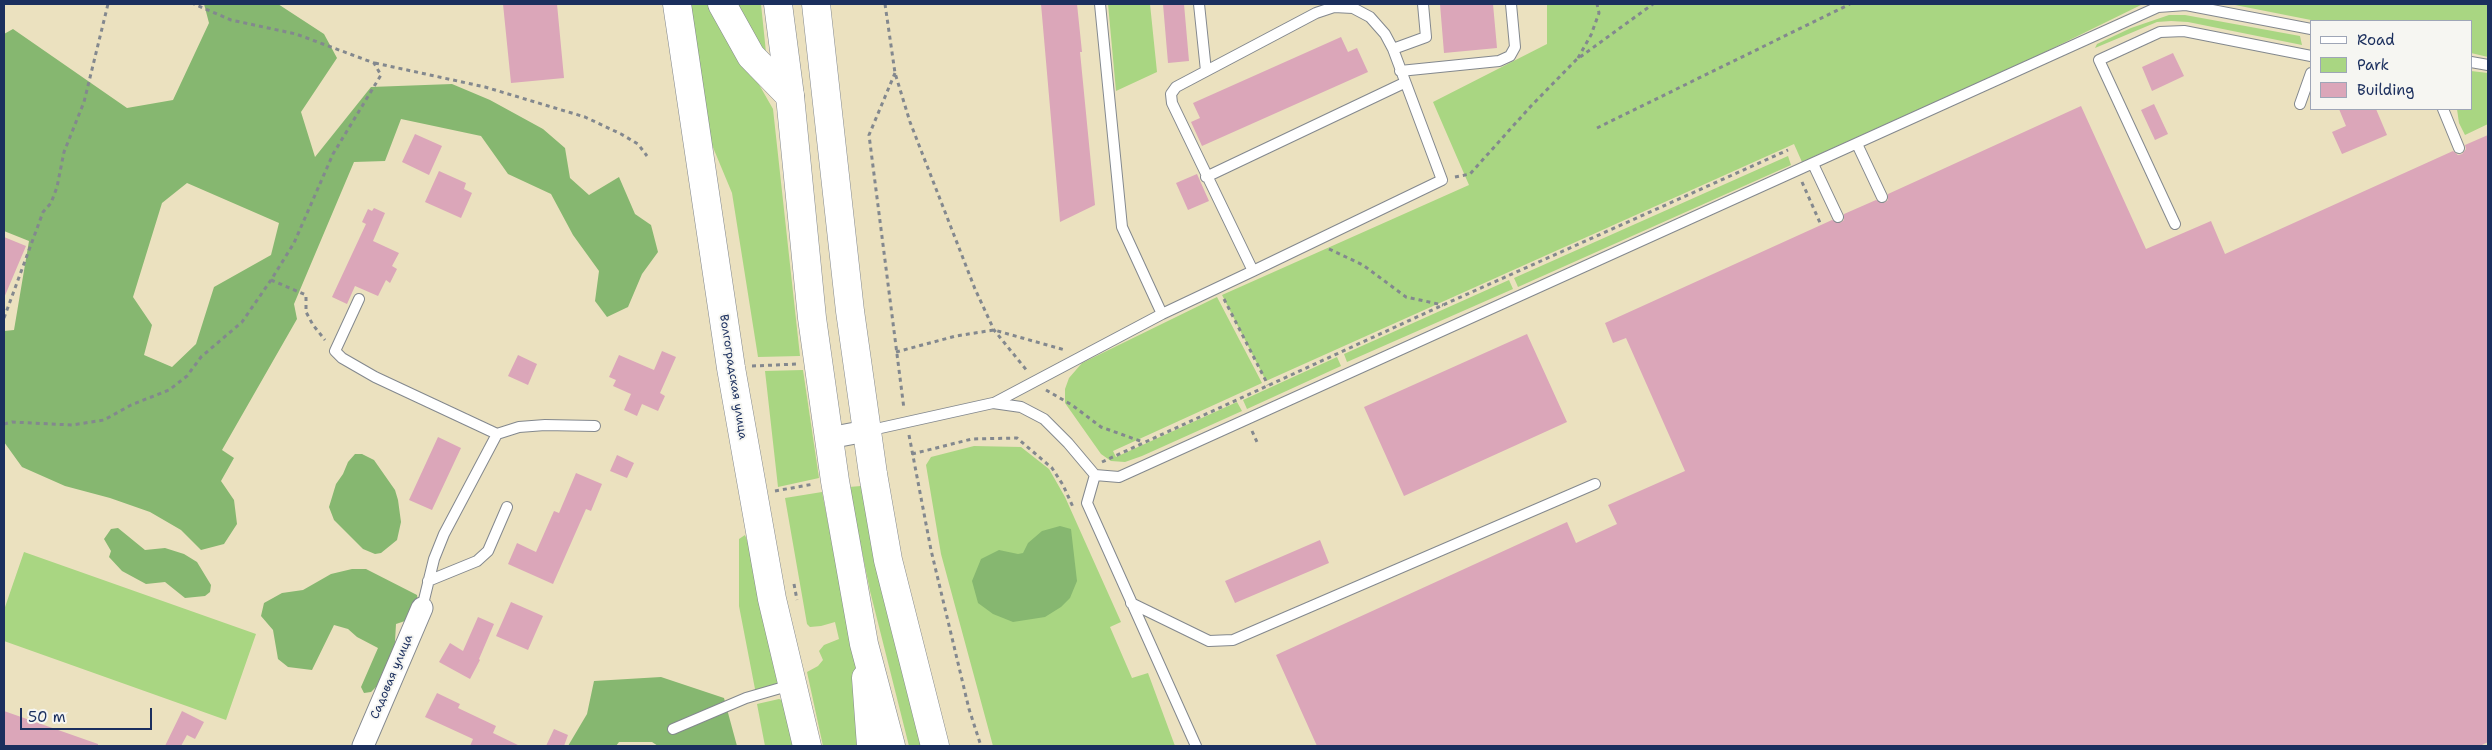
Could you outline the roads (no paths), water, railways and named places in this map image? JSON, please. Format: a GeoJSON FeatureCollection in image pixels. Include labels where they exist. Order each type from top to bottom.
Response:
{"type":"FeatureCollection","features":[{"type":"Feature","properties":{"kind":"main road","name":"Волгоградская улица"},"geometry":{"type":"LineString","coordinates":[[677,4],[730,368],[772,599],[807,746]]}},
{"type":"Feature","properties":{"kind":"main road"},"geometry":{"type":"LineString","coordinates":[[722,4],[751,56],[790,96]]}},
{"type":"Feature","properties":{"kind":"main road"},"geometry":{"type":"LineString","coordinates":[[778,4],[790,96],[812,318],[829,438],[864,644],[891,746]]}},
{"type":"Feature","properties":{"kind":"main road"},"geometry":{"type":"LineString","coordinates":[[816,4],[850,311],[866,431],[888,560],[935,746]]}},
{"type":"Feature","properties":{"kind":"main road"},"geometry":{"type":"LineString","coordinates":[[864,644],[871,746]]}},
{"type":"Feature","properties":{"kind":"street"},"geometry":{"type":"LineString","coordinates":[[829,438],[866,431]]}},
{"type":"Feature","properties":{"kind":"street","name":"Садовая улица"},"geometry":{"type":"LineString","coordinates":[[362,746],[422,608]]}},
{"type":"Feature","properties":{"kind":"lane"},"geometry":{"type":"LineString","coordinates":[[1100,4],[1122,227],[1162,314]]}},
{"type":"Feature","properties":{"kind":"lane"},"geometry":{"type":"LineString","coordinates":[[1199,4],[1206,71]]}},
{"type":"Feature","properties":{"kind":"lane"},"geometry":{"type":"LineString","coordinates":[[1393,49],[1426,37],[1423,4]]}},
{"type":"Feature","properties":{"kind":"lane"},"geometry":{"type":"LineString","coordinates":[[1400,71],[1499,61],[1510,56],[1515,47],[1511,4]]}},
{"type":"Feature","properties":{"kind":"lane"},"geometry":{"type":"LineString","coordinates":[[993,403],[1021,407],[1044,419],[1068,443],[1092,472],[1119,477],[2158,7],[2186,5],[2310,29]]}},
{"type":"Feature","properties":{"kind":"lane"},"geometry":{"type":"LineString","coordinates":[[866,431],[954,410],[993,403],[1162,314],[1254,271],[1442,180],[1404,83],[1393,49],[1385,34],[1370,17],[1353,8],[1316,8],[1176,87],[1171,94],[1172,103],[1206,177],[1254,271]]}},
{"type":"Feature","properties":{"kind":"lane"},"geometry":{"type":"LineString","coordinates":[[2175,224],[2099,60],[2160,32],[2184,32],[2310,56]]}},
{"type":"Feature","properties":{"kind":"lane"},"geometry":{"type":"LineString","coordinates":[[2472,62],[2488,65]]}},
{"type":"Feature","properties":{"kind":"lane"},"geometry":{"type":"LineString","coordinates":[[2300,104],[2310,76]]}},
{"type":"Feature","properties":{"kind":"lane"},"geometry":{"type":"LineString","coordinates":[[1206,177],[1404,83]]}},
{"type":"Feature","properties":{"kind":"lane"},"geometry":{"type":"LineString","coordinates":[[2443,110],[2458,148]]}},
{"type":"Feature","properties":{"kind":"lane"},"geometry":{"type":"LineString","coordinates":[[1858,144],[1882,197]]}},
{"type":"Feature","properties":{"kind":"lane"},"geometry":{"type":"LineString","coordinates":[[1813,164],[1838,217]]}},
{"type":"Feature","properties":{"kind":"lane"},"geometry":{"type":"LineString","coordinates":[[359,299],[335,351],[342,358],[376,377],[497,434],[528,426],[595,426]]}},
{"type":"Feature","properties":{"kind":"lane"},"geometry":{"type":"LineString","coordinates":[[422,608],[428,581],[444,534],[497,434]]}},
{"type":"Feature","properties":{"kind":"lane"},"geometry":{"type":"LineString","coordinates":[[1092,472],[1087,503],[1196,746]]}},
{"type":"Feature","properties":{"kind":"lane"},"geometry":{"type":"LineString","coordinates":[[1131,602],[1209,641],[1233,640],[1595,484]]}},
{"type":"Feature","properties":{"kind":"lane"},"geometry":{"type":"LineString","coordinates":[[428,581],[477,561],[488,551],[507,507]]}},
{"type":"Feature","properties":{"kind":"lane"},"geometry":{"type":"LineString","coordinates":[[673,728],[746,698],[792,685]]}}]}
